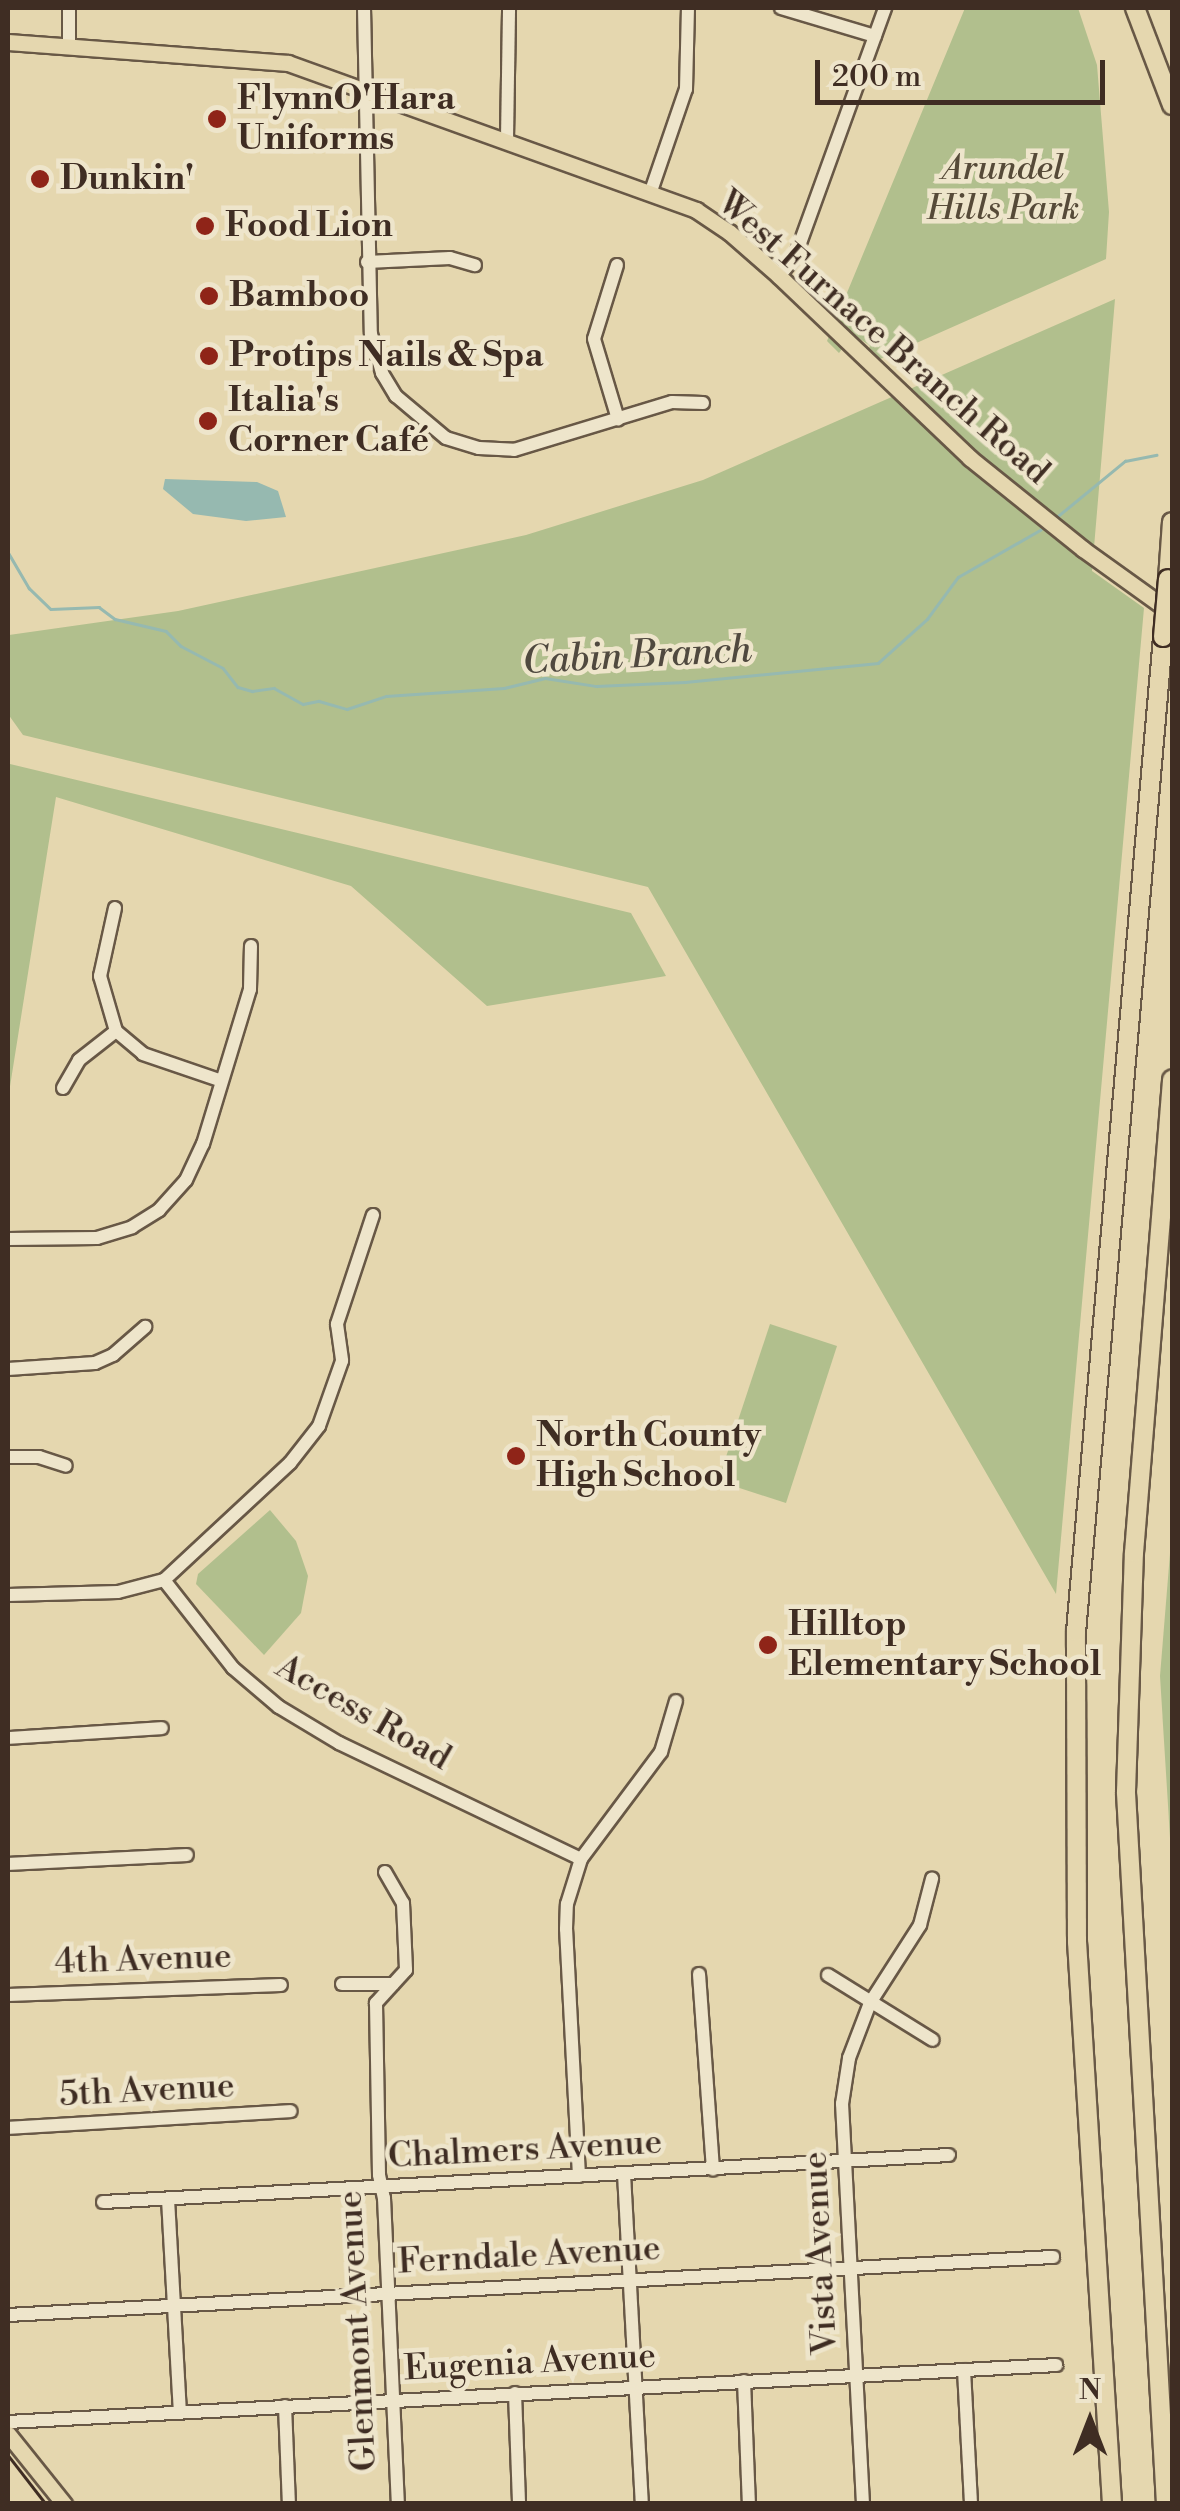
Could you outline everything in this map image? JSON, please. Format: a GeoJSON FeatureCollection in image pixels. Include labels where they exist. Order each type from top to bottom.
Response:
{"type":"FeatureCollection","features":[{"type":"Feature","properties":{"kind":"highway"},"geometry":{"type":"LineString","coordinates":[[1134,8],[1172,104]]}},
{"type":"Feature","properties":{"kind":"highway"},"geometry":{"type":"LineString","coordinates":[[1112,2504],[1077,1942],[1075,1665],[1087,1466],[1172,522]]}},
{"type":"Feature","properties":{"kind":"highway"},"geometry":{"type":"LineString","coordinates":[[1166,2504],[1131,1943],[1126,1737],[1134,1553],[1172,1080]]}},
{"type":"Feature","properties":{"kind":"main road","name":"West Furnace Branch Road"},"geometry":{"type":"LineString","coordinates":[[8,42],[266,60],[362,88],[651,191],[714,221],[778,276],[970,458],[1083,549],[1172,612]]}},
{"type":"Feature","properties":{"kind":"main road"},"geometry":{"type":"LineString","coordinates":[[8,2434],[64,2504]]}},
{"type":"Feature","properties":{"kind":"street"},"geometry":{"type":"LineString","coordinates":[[68,46],[69,8]]}},
{"type":"Feature","properties":{"kind":"street"},"geometry":{"type":"LineString","coordinates":[[364,8],[362,88],[371,334],[382,373],[413,415],[446,438],[479,448],[514,450],[672,402],[703,403]]}},
{"type":"Feature","properties":{"kind":"street"},"geometry":{"type":"LineString","coordinates":[[506,139],[510,8]]}},
{"type":"Feature","properties":{"kind":"street"},"geometry":{"type":"LineString","coordinates":[[651,191],[686,89],[688,8]]}},
{"type":"Feature","properties":{"kind":"street"},"geometry":{"type":"LineString","coordinates":[[781,8],[875,36]]}},
{"type":"Feature","properties":{"kind":"street"},"geometry":{"type":"LineString","coordinates":[[778,276],[795,257],[885,8]]}},
{"type":"Feature","properties":{"kind":"street"},"geometry":{"type":"LineString","coordinates":[[368,262],[450,258],[476,264]]}},
{"type":"Feature","properties":{"kind":"street"},"geometry":{"type":"LineString","coordinates":[[617,264],[594,338],[618,419]]}},
{"type":"Feature","properties":{"kind":"street"},"geometry":{"type":"LineString","coordinates":[[114,908],[100,976],[116,1031],[142,1054],[219,1080]]}},
{"type":"Feature","properties":{"kind":"street"},"geometry":{"type":"LineString","coordinates":[[8,1239],[96,1238],[132,1227],[160,1210],[186,1180],[203,1144],[219,1080],[250,989],[251,946]]}},
{"type":"Feature","properties":{"kind":"street"},"geometry":{"type":"LineString","coordinates":[[63,1088],[79,1060],[116,1031]]}},
{"type":"Feature","properties":{"kind":"street"},"geometry":{"type":"LineString","coordinates":[[8,1595],[118,1592],[164,1580],[290,1463],[319,1426],[342,1360],[336,1324],[373,1214]]}},
{"type":"Feature","properties":{"kind":"street"},"geometry":{"type":"LineString","coordinates":[[8,1369],[95,1363],[114,1355],[145,1327]]}},
{"type":"Feature","properties":{"kind":"street"},"geometry":{"type":"LineString","coordinates":[[8,1458],[39,1458],[66,1466]]}},
{"type":"Feature","properties":{"kind":"street","name":"Access Road"},"geometry":{"type":"LineString","coordinates":[[164,1580],[233,1668],[279,1707],[339,1743],[581,1859]]}},
{"type":"Feature","properties":{"kind":"street"},"geometry":{"type":"LineString","coordinates":[[579,2176],[567,1904],[581,1859],[661,1752],[676,1701]]}},
{"type":"Feature","properties":{"kind":"street"},"geometry":{"type":"LineString","coordinates":[[8,1738],[162,1728]]}},
{"type":"Feature","properties":{"kind":"street"},"geometry":{"type":"LineString","coordinates":[[8,1864],[187,1855]]}},
{"type":"Feature","properties":{"kind":"street","name":"Glenmont Avenue"},"geometry":{"type":"LineString","coordinates":[[386,1872],[403,1903],[406,1970],[376,2003],[398,2504]]}},
{"type":"Feature","properties":{"kind":"street","name":"Vista Avenue"},"geometry":{"type":"LineString","coordinates":[[864,2504],[842,2104],[848,2058],[870,2003],[920,1925],[932,1879]]}},
{"type":"Feature","properties":{"kind":"street"},"geometry":{"type":"LineString","coordinates":[[699,1974],[714,2170]]}},
{"type":"Feature","properties":{"kind":"street"},"geometry":{"type":"LineString","coordinates":[[828,1975],[934,2040]]}},
{"type":"Feature","properties":{"kind":"street"},"geometry":{"type":"LineString","coordinates":[[342,1984],[393,1984]]}},
{"type":"Feature","properties":{"kind":"street","name":"4th Avenue"},"geometry":{"type":"LineString","coordinates":[[8,1995],[281,1985]]}},
{"type":"Feature","properties":{"kind":"street","name":"5th Avenue"},"geometry":{"type":"LineString","coordinates":[[8,2128],[290,2111]]}},
{"type":"Feature","properties":{"kind":"street","name":"Chalmers Avenue"},"geometry":{"type":"LineString","coordinates":[[103,2202],[847,2164],[949,2155]]}},
{"type":"Feature","properties":{"kind":"street"},"geometry":{"type":"LineString","coordinates":[[624,2174],[642,2504]]}},
{"type":"Feature","properties":{"kind":"street"},"geometry":{"type":"LineString","coordinates":[[168,2199],[180,2411]]}},
{"type":"Feature","properties":{"kind":"street","name":"Ferndale Avenue"},"geometry":{"type":"LineString","coordinates":[[8,2315],[1053,2257]]}},
{"type":"Feature","properties":{"kind":"street","name":"Eugenia Avenue"},"geometry":{"type":"LineString","coordinates":[[8,2422],[1056,2364]]}},
{"type":"Feature","properties":{"kind":"street"},"geometry":{"type":"LineString","coordinates":[[964,2370],[971,2504]]}},
{"type":"Feature","properties":{"kind":"street"},"geometry":{"type":"LineString","coordinates":[[744,2381],[749,2504]]}},
{"type":"Feature","properties":{"kind":"street"},"geometry":{"type":"LineString","coordinates":[[514,2394],[519,2504]]}},
{"type":"Feature","properties":{"kind":"street"},"geometry":{"type":"LineString","coordinates":[[286,2406],[290,2504]]}},
{"type":"Feature","properties":{"kind":"green space","name":"Arundel Hills Park"},"geometry":{"type":"Polygon","coordinates":[[[965,8],[1078,8],[1097,65],[1109,212],[1106,259],[860,368],[870,346],[853,334],[839,353],[827,341],[965,8]]]}},
{"type":"Feature","properties":{"kind":"green space"},"geometry":{"type":"Polygon","coordinates":[[[1115,299],[1092,571],[1144,608],[1056,1594],[648,887],[23,735],[8,714],[8,644],[9,635],[178,611],[526,535],[703,480],[1115,299]]]}},
{"type":"Feature","properties":{"kind":"green space"},"geometry":{"type":"Polygon","coordinates":[[[10,764],[631,913],[666,976],[487,1006],[351,886],[56,797],[8,1099],[10,764]]]}},
{"type":"Feature","properties":{"kind":"green space"},"geometry":{"type":"Polygon","coordinates":[[[770,1324],[837,1346],[786,1503],[718,1481],[770,1324]]]}},
{"type":"Feature","properties":{"kind":"green space"},"geometry":{"type":"Polygon","coordinates":[[[270,1510],[296,1541],[308,1576],[301,1613],[264,1655],[196,1584],[198,1574],[270,1510]]]}},
{"type":"Feature","properties":{"kind":"green space"},"geometry":{"type":"Polygon","coordinates":[[[1172,1529],[1172,1870],[1160,1676],[1172,1529]]]}},
{"type":"Feature","properties":{"kind":"water"},"geometry":{"type":"Polygon","coordinates":[[[165,479],[257,482],[278,491],[286,517],[246,521],[193,514],[163,489],[165,479]]]}},
{"type":"Feature","properties":{"kind":"waterway","name":"Cabin Branch"},"geometry":{"type":"LineString","coordinates":[[1058,516],[1125,461],[1156,455]]}},
{"type":"Feature","properties":{"kind":"waterway","name":"Cabin Branch"},"geometry":{"type":"LineString","coordinates":[[8,552],[29,588],[51,609],[99,607],[115,619],[166,631],[181,646],[223,668],[238,687],[252,691],[274,688],[303,704],[319,701],[347,709],[386,696],[504,688],[545,678],[596,686],[685,682],[878,663],[927,619],[958,577],[1040,530]]}},
{"type":"Feature","properties":{"kind":"tram line"},"geometry":{"type":"LineString","coordinates":[[8,2455],[46,2504]]}},
{"type":"Feature","properties":{"kind":"place","name":"FlynnO'Hara Uniforms"},"geometry":{"type":"Point","coordinates":[217,119]}},
{"type":"Feature","properties":{"kind":"place","name":"Dunkin'"},"geometry":{"type":"Point","coordinates":[40,179]}},
{"type":"Feature","properties":{"kind":"place","name":"Food Lion"},"geometry":{"type":"Point","coordinates":[205,226]}},
{"type":"Feature","properties":{"kind":"place","name":"Bamboo"},"geometry":{"type":"Point","coordinates":[209,296]}},
{"type":"Feature","properties":{"kind":"place","name":"Protips Nails & Spa"},"geometry":{"type":"Point","coordinates":[209,356]}},
{"type":"Feature","properties":{"kind":"place","name":"Italia's Corner Café"},"geometry":{"type":"Point","coordinates":[208,421]}},
{"type":"Feature","properties":{"kind":"place","name":"North County High School"},"geometry":{"type":"Point","coordinates":[516,1456]}},
{"type":"Feature","properties":{"kind":"place","name":"Hilltop Elementary School"},"geometry":{"type":"Point","coordinates":[768,1645]}}]}
